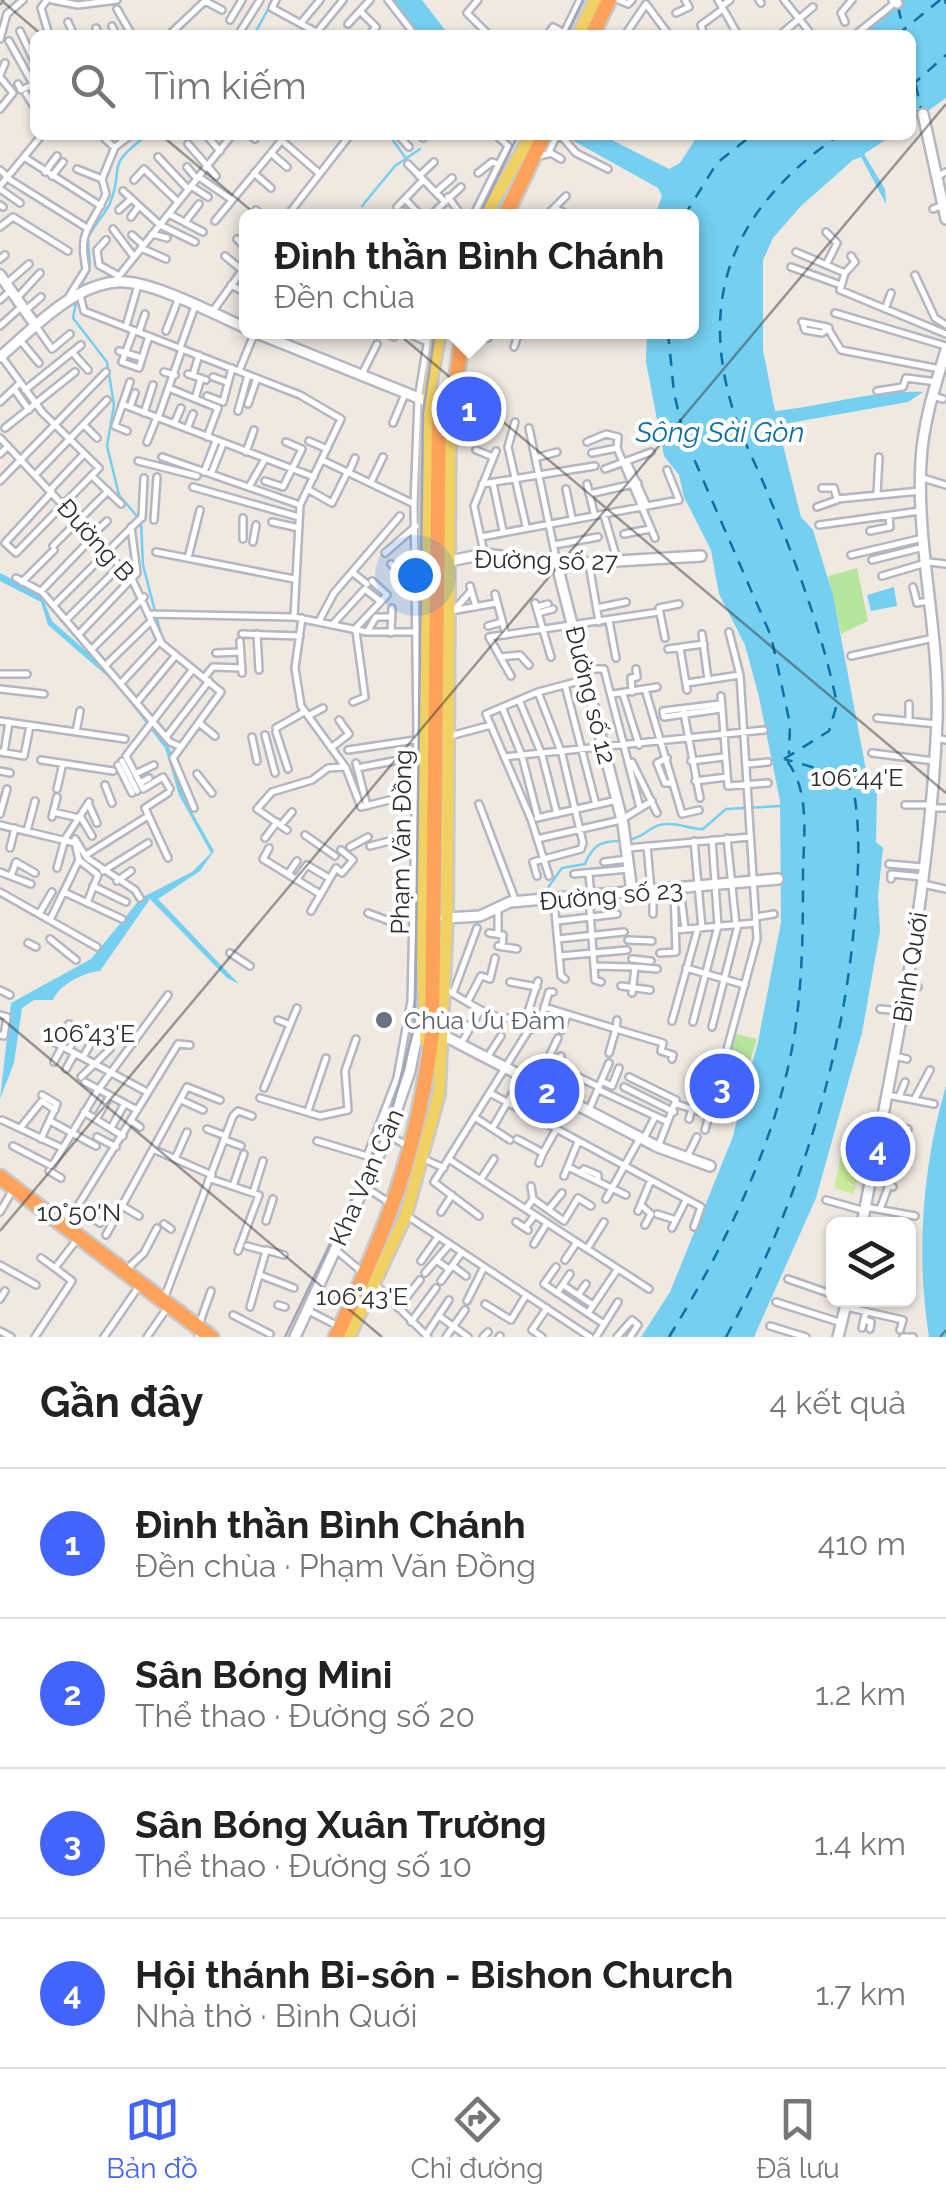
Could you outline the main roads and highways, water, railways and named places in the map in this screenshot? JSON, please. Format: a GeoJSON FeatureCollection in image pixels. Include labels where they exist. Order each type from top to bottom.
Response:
{"type":"FeatureCollection","features":[{"type":"Feature","properties":{"kind":"highway"},"geometry":{"type":"LineString","coordinates":[[582,30],[597,0]]}},
{"type":"Feature","properties":{"kind":"highway"},"geometry":{"type":"LineString","coordinates":[[598,30],[614,0]]}},
{"type":"Feature","properties":{"kind":"highway"},"geometry":{"type":"LineString","coordinates":[[500,209],[538,140]]}},
{"type":"Feature","properties":{"kind":"highway"},"geometry":{"type":"LineString","coordinates":[[511,209],[538,140]]}},
{"type":"Feature","properties":{"kind":"highway","name":"Phạm Văn Đồng"},"geometry":{"type":"LineString","coordinates":[[368,1277],[418,1154],[438,1073],[432,1030],[433,738],[443,406],[453,339]]}},
{"type":"Feature","properties":{"kind":"highway","name":"Phạm Văn Đồng"},"geometry":{"type":"LineString","coordinates":[[443,406],[464,339]]}},
{"type":"Feature","properties":{"kind":"highway","name":"Phạm Văn Đồng"},"geometry":{"type":"LineString","coordinates":[[339,1335],[401,1211],[422,1114],[444,918],[433,738]]}},
{"type":"Feature","properties":{"kind":"highway"},"geometry":{"type":"LineString","coordinates":[[4,1185],[115,1268]]}},
{"type":"Feature","properties":{"kind":"highway"},"geometry":{"type":"LineString","coordinates":[[4,1185],[75,1242],[147,1287],[200,1335]]}},
{"type":"Feature","properties":{"kind":"main road"},"geometry":{"type":"LineString","coordinates":[[489,209],[523,150],[535,140]]}},
{"type":"Feature","properties":{"kind":"main road"},"geometry":{"type":"LineString","coordinates":[[512,209],[544,154],[541,140]]}},
{"type":"Feature","properties":{"kind":"main road","name":"Phạm Văn Đồng"},"geometry":{"type":"LineString","coordinates":[[432,1030],[422,1011],[433,738],[452,611],[440,339]]}},
{"type":"Feature","properties":{"kind":"main road","name":"Phạm Văn Đồng"},"geometry":{"type":"LineString","coordinates":[[401,1211],[418,1154],[423,1076],[432,1030],[449,992],[444,918]]}},
{"type":"Feature","properties":{"kind":"main road","name":"Phạm Văn Đồng"},"geometry":{"type":"LineString","coordinates":[[401,1211],[418,1154]]}},
{"type":"Feature","properties":{"kind":"main road","name":"Phạm Văn Đồng"},"geometry":{"type":"LineString","coordinates":[[339,1335],[368,1277]]}},
{"type":"Feature","properties":{"kind":"main road","name":"Phạm Văn Đồng"},"geometry":{"type":"LineString","coordinates":[[339,1335],[368,1277]]}},
{"type":"Feature","properties":{"kind":"water"},"geometry":{"type":"Polygon","coordinates":[[[394,0],[422,0],[445,30],[416,30],[394,0]]]}},
{"type":"Feature","properties":{"kind":"water"},"geometry":{"type":"Polygon","coordinates":[[[902,0],[946,0],[946,98],[916,119],[916,30],[867,30],[902,0]]]}},
{"type":"Feature","properties":{"kind":"water","name":"Sông Sài Gòn"},"geometry":{"type":"Polygon","coordinates":[[[572,140],[612,140],[669,169],[680,163],[695,140],[885,140],[864,154],[885,189],[886,204],[861,157],[801,206],[773,238],[763,260],[763,350],[775,411],[886,393],[923,392],[908,402],[778,425],[801,517],[813,530],[833,595],[869,786],[877,789],[876,842],[883,848],[878,896],[880,931],[862,1033],[816,1198],[754,1337],[641,1337],[670,1292],[732,1139],[758,1042],[781,922],[780,801],[759,697],[745,645],[719,594],[711,550],[684,497],[679,475],[664,456],[646,362],[647,339],[699,339],[699,209],[657,209],[662,196],[658,188],[572,140]]]}},
{"type":"Feature","properties":{"kind":"water"},"geometry":{"type":"Polygon","coordinates":[[[0,573],[41,594],[52,621],[118,679],[170,749],[184,798],[214,851],[200,871],[158,899],[239,984],[227,978],[150,899],[100,971],[73,980],[53,1000],[34,1000],[22,1008],[14,1063],[0,1099],[11,1003],[91,959],[141,898],[192,872],[211,853],[179,795],[165,748],[114,682],[48,625],[41,602],[0,581],[0,573]]]}},
{"type":"Feature","properties":{"kind":"water"},"geometry":{"type":"Polygon","coordinates":[[[894,587],[897,606],[871,611],[867,595],[894,587]]]}},
{"type":"Feature","properties":{"kind":"water"},"geometry":{"type":"Polygon","coordinates":[[[946,1086],[946,1337],[929,1337],[923,1275],[924,1211],[931,1148],[946,1086]]]}},
{"type":"Feature","properties":{"kind":"waterway"},"geometry":{"type":"LineString","coordinates":[[257,30],[273,0]]}},
{"type":"Feature","properties":{"kind":"waterway"},"geometry":{"type":"LineString","coordinates":[[78,290],[90,264],[88,238],[110,203],[120,161],[141,140]]}},
{"type":"Feature","properties":{"kind":"waterway"},"geometry":{"type":"LineString","coordinates":[[393,140],[405,157]]}},
{"type":"Feature","properties":{"kind":"waterway"},"geometry":{"type":"LineString","coordinates":[[362,206],[395,166],[420,149]]}},
{"type":"Feature","properties":{"kind":"waterway"},"geometry":{"type":"LineString","coordinates":[[77,298],[73,318],[107,362],[114,405],[107,446],[119,495],[141,521],[143,565],[162,638]]}},
{"type":"Feature","properties":{"kind":"waterway"},"geometry":{"type":"LineString","coordinates":[[533,897],[547,889],[562,868],[585,864],[603,843],[632,839],[665,824],[703,829],[726,809],[780,806]]}},
{"type":"Feature","properties":{"kind":"railway"},"geometry":{"type":"LineString","coordinates":[[568,30],[583,0]]}},
{"type":"Feature","properties":{"kind":"railway"},"geometry":{"type":"LineString","coordinates":[[482,209],[516,140]]}},
{"type":"Feature","properties":{"kind":"railway"},"geometry":{"type":"LineString","coordinates":[[285,1337],[388,1124],[415,1025],[423,413],[434,339]]}},
{"type":"Feature","properties":{"kind":"place","name":"Đình thần Bình Chánh"},"geometry":{"type":"Point","coordinates":[469,409]}},
{"type":"Feature","properties":{"kind":"place","name":"Chùa Ưu Đàm"},"geometry":{"type":"Point","coordinates":[384,1020]}},
{"type":"Feature","properties":{"kind":"place","name":"Sân Bóng Xuân Trường"},"geometry":{"type":"Point","coordinates":[722,1086]}},
{"type":"Feature","properties":{"kind":"place","name":"Sân Bóng Mini"},"geometry":{"type":"Point","coordinates":[547,1091]}},
{"type":"Feature","properties":{"kind":"place","name":"Hội thánh Bi-sôn - Bishon Church"},"geometry":{"type":"Point","coordinates":[878,1149]}}]}
